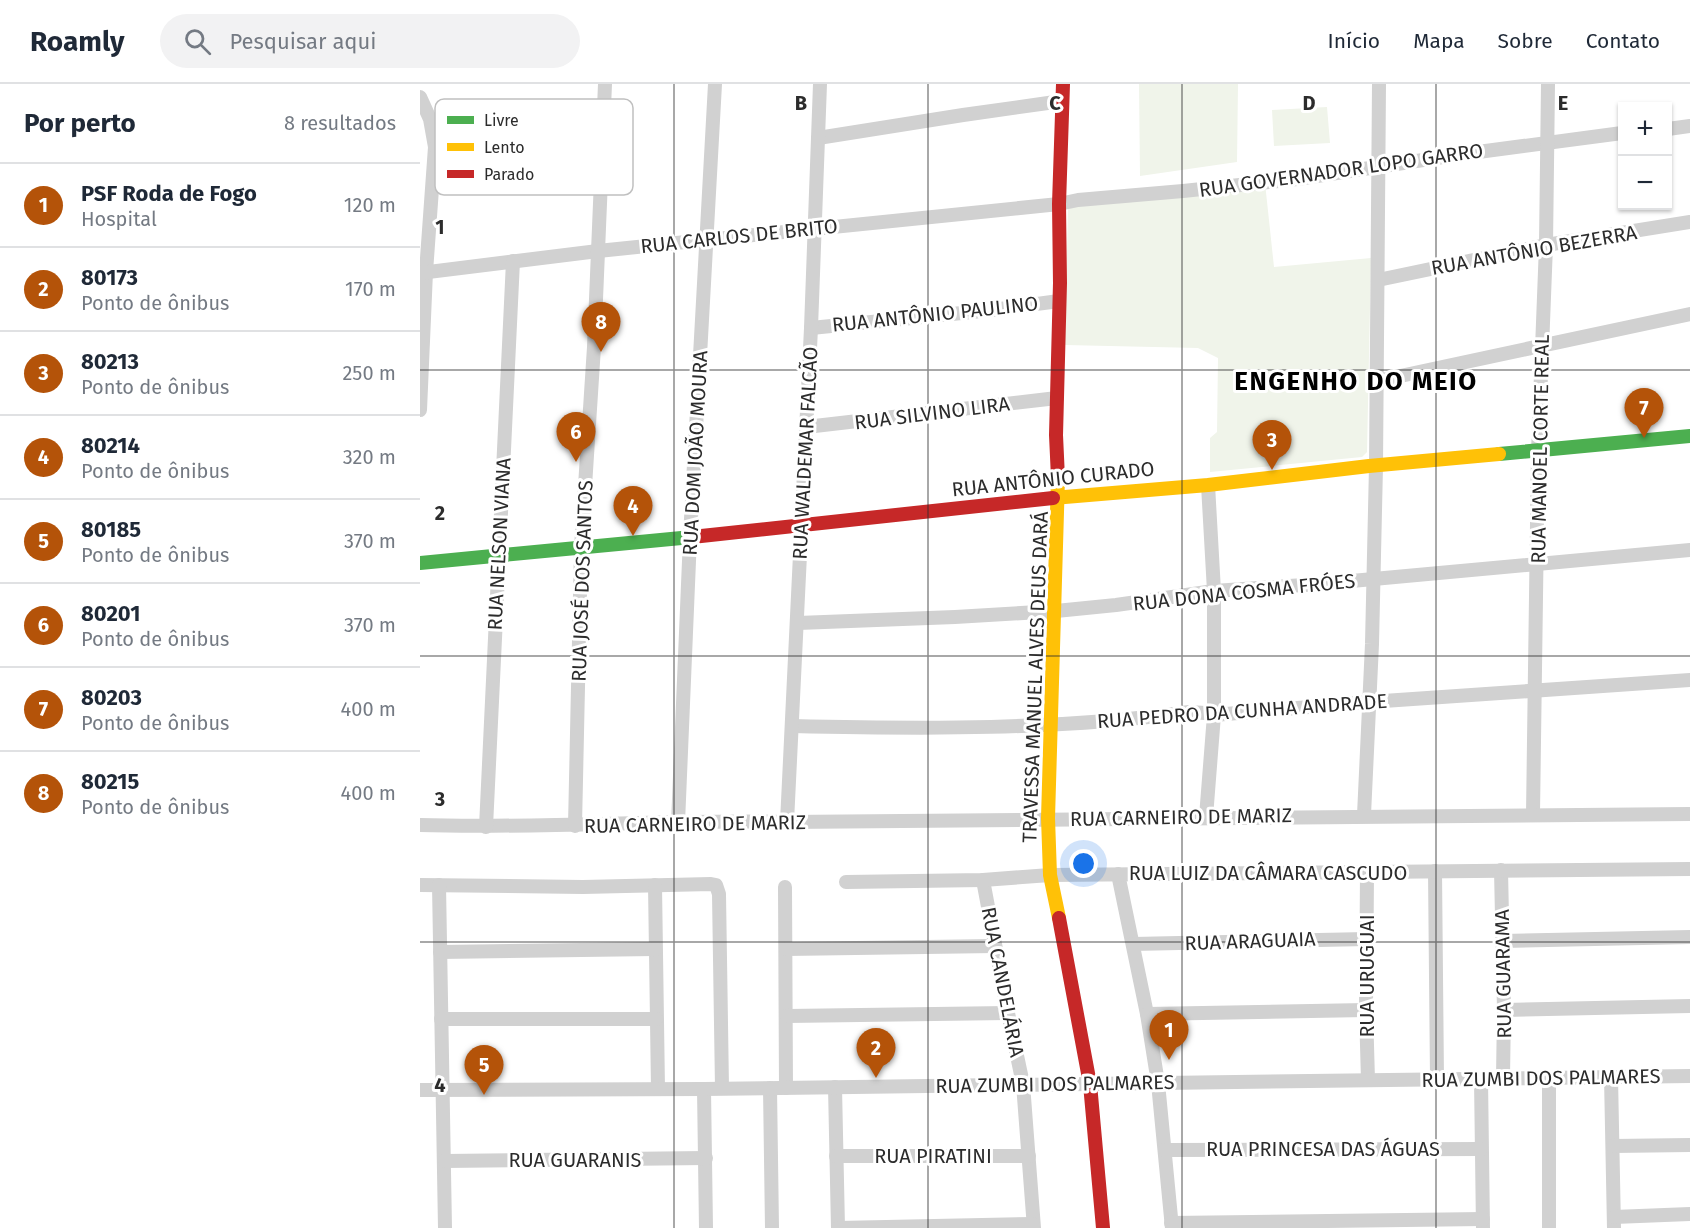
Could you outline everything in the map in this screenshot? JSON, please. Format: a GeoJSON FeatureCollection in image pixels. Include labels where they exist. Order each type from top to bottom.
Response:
{"type":"FeatureCollection","features":[{"type":"Feature","properties":{"kind":"street","name":"RUA JOSÉ DOS SANTOS"},"geometry":{"type":"LineString","coordinates":[[604,99],[605,84]]}},
{"type":"Feature","properties":{"kind":"street","name":"RUA DOM JOÃO MOURA"},"geometry":{"type":"LineString","coordinates":[[678,823],[690,537],[715,84]]}},
{"type":"Feature","properties":{"kind":"street","name":"RUA WALDEMAR FALCÃO"},"geometry":{"type":"LineString","coordinates":[[787,822],[798,623],[820,84]]}},
{"type":"Feature","properties":{"kind":"street","name":"TRAVESSA MANUEL ALVES DEUS DARÁ"},"geometry":{"type":"LineString","coordinates":[[1063,84],[1056,435],[1059,497],[1048,818],[1050,875],[1070,968],[1090,1084],[1103,1228]]}},
{"type":"Feature","properties":{"kind":"street"},"geometry":{"type":"LineString","coordinates":[[1364,815],[1370,702],[1376,466],[1379,84]]}},
{"type":"Feature","properties":{"kind":"street","name":"RUA MANOEL CORTE REAL"},"geometry":{"type":"LineString","coordinates":[[1533,814],[1538,452],[1546,245],[1548,84]]}},
{"type":"Feature","properties":{"kind":"street"},"geometry":{"type":"LineString","coordinates":[[420,97],[430,119],[435,147],[423,272],[420,410]]}},
{"type":"Feature","properties":{"kind":"street"},"geometry":{"type":"LineString","coordinates":[[818,138],[1062,101]]}},
{"type":"Feature","properties":{"kind":"street"},"geometry":{"type":"LineString","coordinates":[[1672,128],[1690,126]]}},
{"type":"Feature","properties":{"kind":"street","name":"RUA GOVERNADOR LOPO GARRO"},"geometry":{"type":"LineString","coordinates":[[1059,204],[1078,200],[1184,192],[1297,179],[1618,134]]}},
{"type":"Feature","properties":{"kind":"street","name":"RUA JOSÉ DOS SANTOS"},"geometry":{"type":"LineString","coordinates":[[575,826],[581,548],[600,195]]}},
{"type":"Feature","properties":{"kind":"street","name":"RUA CARLOS DE BRITO"},"geometry":{"type":"LineString","coordinates":[[423,272],[598,251],[1059,204]]}},
{"type":"Feature","properties":{"kind":"street","name":"RUA ANTÔNIO BEZERRA"},"geometry":{"type":"LineString","coordinates":[[1378,280],[1546,245],[1690,222]]}},
{"type":"Feature","properties":{"kind":"street","name":"RUA NELSON VIANA"},"geometry":{"type":"LineString","coordinates":[[486,827],[513,261]]}},
{"type":"Feature","properties":{"kind":"street","name":"RUA ANTÔNIO PAULINO"},"geometry":{"type":"LineString","coordinates":[[811,327],[992,310],[1059,301]]}},
{"type":"Feature","properties":{"kind":"street"},"geometry":{"type":"LineString","coordinates":[[1377,381],[1690,314]]}},
{"type":"Feature","properties":{"kind":"street","name":"RUA SILVINO LIRA"},"geometry":{"type":"LineString","coordinates":[[806,427],[1057,398]]}},
{"type":"Feature","properties":{"kind":"street","name":"RUA ANTÔNIO CURADO"},"geometry":{"type":"LineString","coordinates":[[420,563],[690,537],[1059,497],[1690,436]]}},
{"type":"Feature","properties":{"kind":"street"},"geometry":{"type":"LineString","coordinates":[[1206,817],[1214,715],[1214,591],[1208,484]]}},
{"type":"Feature","properties":{"kind":"street","name":"RUA DONA COSMA FRÓES"},"geometry":{"type":"LineString","coordinates":[[798,623],[1056,611],[1214,591],[1690,550]]}},
{"type":"Feature","properties":{"kind":"street","name":"RUA PEDRO DA CUNHA ANDRADE"},"geometry":{"type":"LineString","coordinates":[[793,726],[879,728],[1052,724],[1189,712],[1214,715],[1690,680]]}},
{"type":"Feature","properties":{"kind":"street","name":"RUA CARNEIRO DE MARIZ"},"geometry":{"type":"LineString","coordinates":[[420,825],[486,827],[735,821],[1690,813]]}},
{"type":"Feature","properties":{"kind":"street","name":"RUA LUIZ DA CÂMARA CASCUDO"},"geometry":{"type":"LineString","coordinates":[[846,882],[1050,875],[1690,869]]}},
{"type":"Feature","properties":{"kind":"street","name":"RUA GUARAMA"},"geometry":{"type":"LineString","coordinates":[[1501,870],[1503,1078]]}},
{"type":"Feature","properties":{"kind":"street"},"geometry":{"type":"LineString","coordinates":[[1435,871],[1437,1079]]}},
{"type":"Feature","properties":{"kind":"street","name":"RUA URUGUAI"},"geometry":{"type":"LineString","coordinates":[[1367,873],[1368,1080]]}},
{"type":"Feature","properties":{"kind":"street"},"geometry":{"type":"LineString","coordinates":[[1118,874],[1147,1014],[1158,1083],[1172,1226],[1483,1224],[1481,1079]]}},
{"type":"Feature","properties":{"kind":"street","name":"RUA CANDELÁRIA"},"geometry":{"type":"LineString","coordinates":[[982,879],[1023,1084],[1034,1226]]}},
{"type":"Feature","properties":{"kind":"street"},"geometry":{"type":"LineString","coordinates":[[420,885],[716,885],[719,894],[722,1088]]}},
{"type":"Feature","properties":{"kind":"street"},"geometry":{"type":"LineString","coordinates":[[439,885],[445,1228]]}},
{"type":"Feature","properties":{"kind":"street"},"geometry":{"type":"LineString","coordinates":[[655,885],[658,1089]]}},
{"type":"Feature","properties":{"kind":"street"},"geometry":{"type":"LineString","coordinates":[[785,887],[786,1088]]}},
{"type":"Feature","properties":{"kind":"street"},"geometry":{"type":"LineString","coordinates":[[1503,941],[1690,937]]}},
{"type":"Feature","properties":{"kind":"street","name":"RUA ARAGUAIA"},"geometry":{"type":"LineString","coordinates":[[1133,944],[1367,939]]}},
{"type":"Feature","properties":{"kind":"street"},"geometry":{"type":"LineString","coordinates":[[786,949],[995,946]]}},
{"type":"Feature","properties":{"kind":"street"},"geometry":{"type":"LineString","coordinates":[[440,952],[655,949]]}},
{"type":"Feature","properties":{"kind":"street"},"geometry":{"type":"LineString","coordinates":[[1504,1010],[1690,1006]]}},
{"type":"Feature","properties":{"kind":"street"},"geometry":{"type":"LineString","coordinates":[[1147,1014],[1366,1010]]}},
{"type":"Feature","properties":{"kind":"street"},"geometry":{"type":"LineString","coordinates":[[787,1016],[1008,1013]]}},
{"type":"Feature","properties":{"kind":"street"},"geometry":{"type":"LineString","coordinates":[[441,1019],[656,1019]]}},
{"type":"Feature","properties":{"kind":"street","name":"RUA ZUMBI DOS PALMARES"},"geometry":{"type":"LineString","coordinates":[[420,1090],[835,1088],[1690,1076]]}},
{"type":"Feature","properties":{"kind":"street"},"geometry":{"type":"LineString","coordinates":[[1611,1077],[1614,1222],[1690,1214]]}},
{"type":"Feature","properties":{"kind":"street"},"geometry":{"type":"LineString","coordinates":[[1549,1078],[1549,1228]]}},
{"type":"Feature","properties":{"kind":"street"},"geometry":{"type":"LineString","coordinates":[[770,1088],[772,1228]]}},
{"type":"Feature","properties":{"kind":"street"},"geometry":{"type":"LineString","coordinates":[[835,1088],[838,1228],[1034,1226]]}},
{"type":"Feature","properties":{"kind":"street"},"geometry":{"type":"LineString","coordinates":[[704,1089],[706,1228]]}},
{"type":"Feature","properties":{"kind":"street"},"geometry":{"type":"LineString","coordinates":[[1613,1146],[1690,1145]]}},
{"type":"Feature","properties":{"kind":"street","name":"RUA PRINCESA DAS ÁGUAS"},"geometry":{"type":"LineString","coordinates":[[1165,1150],[1481,1149]]}},
{"type":"Feature","properties":{"kind":"street","name":"RUA PIRATINI"},"geometry":{"type":"LineString","coordinates":[[836,1156],[1029,1156]]}},
{"type":"Feature","properties":{"kind":"street","name":"RUA GUARANIS"},"geometry":{"type":"LineString","coordinates":[[445,1161],[705,1158]]}},
{"type":"Feature","properties":{"kind":"shaded area"},"geometry":{"type":"Polygon","coordinates":[[[1139,84],[1238,84],[1237,162],[1140,176],[1139,84]]]}},
{"type":"Feature","properties":{"kind":"shaded area"},"geometry":{"type":"Polygon","coordinates":[[[1327,107],[1330,143],[1274,146],[1272,110],[1327,107]]]}},
{"type":"Feature","properties":{"kind":"shaded area"},"geometry":{"type":"Polygon","coordinates":[[[1265,183],[1274,267],[1371,258],[1367,452],[1362,457],[1210,472],[1210,438],[1217,432],[1218,358],[1198,348],[1065,345],[1068,208],[1265,183]]]}},
{"type":"Feature","properties":{"kind":"traffic: fast"},"geometry":{"type":"LineString","coordinates":[[1499,454],[1690,436]]}},
{"type":"Feature","properties":{"kind":"traffic: fast"},"geometry":{"type":"LineString","coordinates":[[420,563],[692,537]]}},
{"type":"Feature","properties":{"kind":"traffic: slow"},"geometry":{"type":"LineString","coordinates":[[1053,498],[1208,485],[1369,466],[1499,454]]}},
{"type":"Feature","properties":{"kind":"traffic: slow"},"geometry":{"type":"LineString","coordinates":[[1058,478],[1048,818],[1050,875],[1059,918]]}},
{"type":"Feature","properties":{"kind":"traffic: jam"},"geometry":{"type":"LineString","coordinates":[[1058,478],[1056,435],[1063,84]]}},
{"type":"Feature","properties":{"kind":"traffic: jam"},"geometry":{"type":"LineString","coordinates":[[692,537],[1053,498]]}},
{"type":"Feature","properties":{"kind":"traffic: jam"},"geometry":{"type":"LineString","coordinates":[[1059,918],[1090,1084],[1103,1228]]}},
{"type":"Feature","properties":{"kind":"place","name":"80215"},"geometry":{"type":"Point","coordinates":[601,352]}},
{"type":"Feature","properties":{"kind":"place","name":"80203"},"geometry":{"type":"Point","coordinates":[1644,438]}},
{"type":"Feature","properties":{"kind":"place","name":"80201"},"geometry":{"type":"Point","coordinates":[576,462]}},
{"type":"Feature","properties":{"kind":"place","name":"80213"},"geometry":{"type":"Point","coordinates":[1272,470]}},
{"type":"Feature","properties":{"kind":"place","name":"80214"},"geometry":{"type":"Point","coordinates":[633,536]}},
{"type":"Feature","properties":{"kind":"place","name":"PSF Roda de Fogo"},"geometry":{"type":"Point","coordinates":[1169,1060]}},
{"type":"Feature","properties":{"kind":"place","name":"80173"},"geometry":{"type":"Point","coordinates":[876,1078]}},
{"type":"Feature","properties":{"kind":"place","name":"80185"},"geometry":{"type":"Point","coordinates":[484,1095]}},
{"type":"Feature","properties":{"kind":"district","name":"ENGENHO DO MEIO"},"geometry":{"type":"Point","coordinates":[1356,381]}}]}
